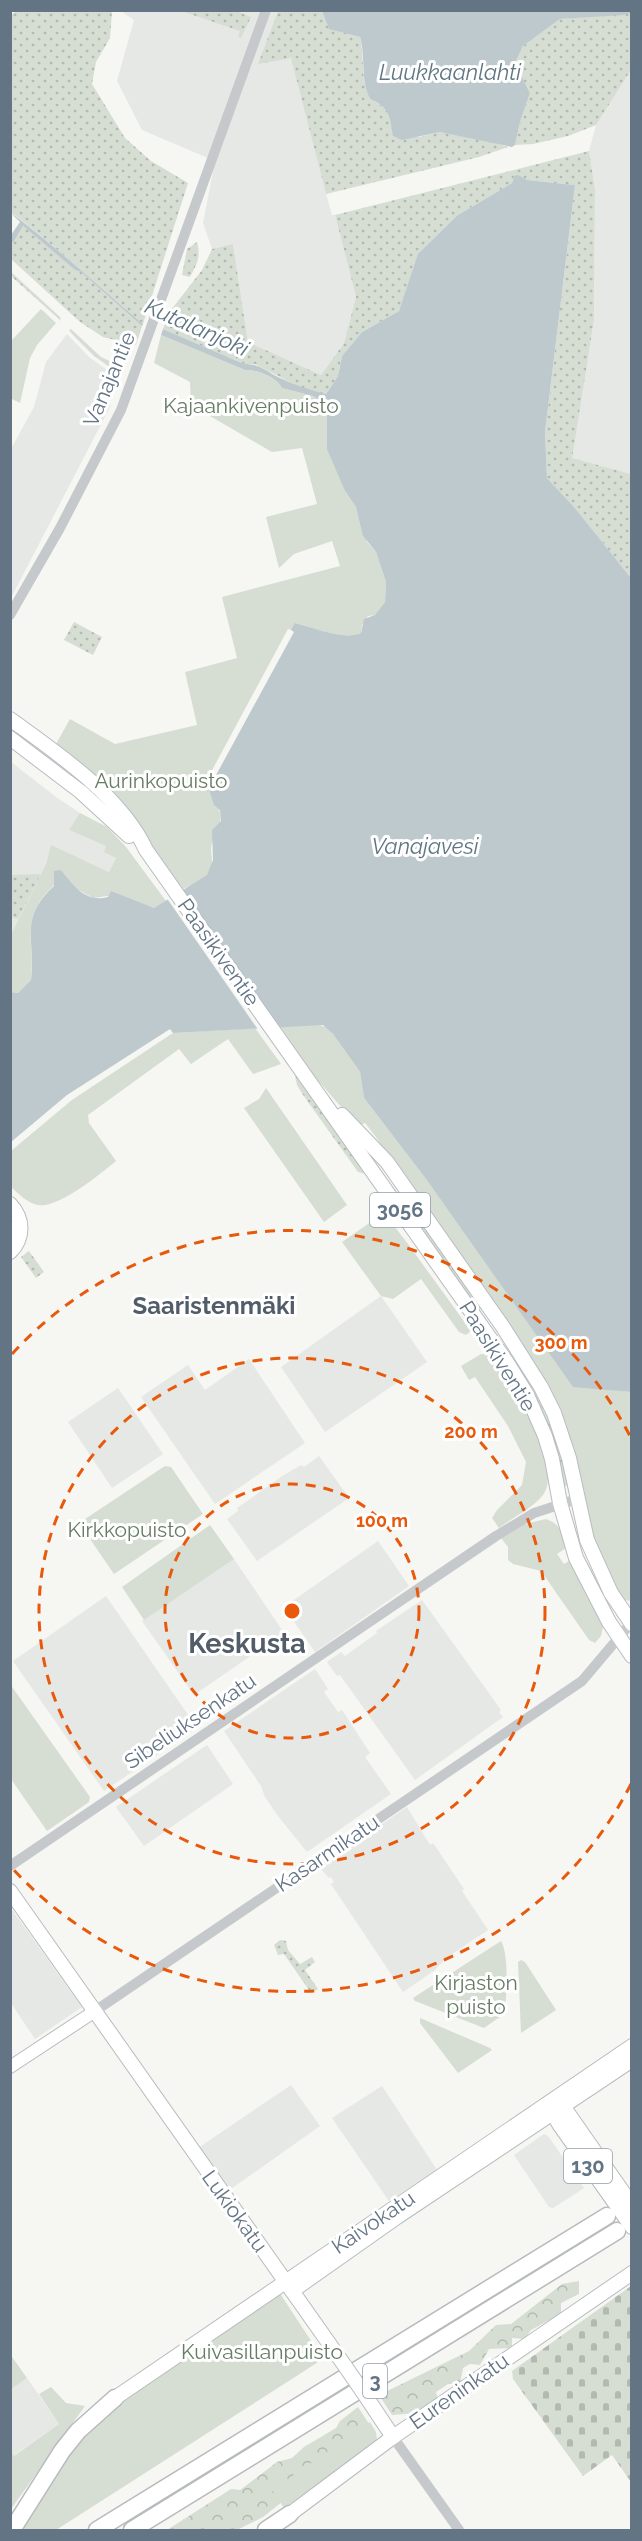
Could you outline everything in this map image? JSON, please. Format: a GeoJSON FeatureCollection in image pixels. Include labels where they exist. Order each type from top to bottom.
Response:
{"type":"FeatureCollection","features":[{"type":"Feature","properties":{"kind":"highway","name":"3"},"geometry":{"type":"LineString","coordinates":[[97,2530],[607,2216]]}},
{"type":"Feature","properties":{"kind":"highway","name":"3"},"geometry":{"type":"LineString","coordinates":[[132,2530],[624,2229]]}},
{"type":"Feature","properties":{"kind":"highway"},"geometry":{"type":"LineString","coordinates":[[12,2530],[62,2451],[78,2431],[115,2398]]}},
{"type":"Feature","properties":{"kind":"highway"},"geometry":{"type":"LineString","coordinates":[[266,2530],[290,2514]]}},
{"type":"Feature","properties":{"kind":"main road","name":"Paasikiventie"},"geometry":{"type":"LineString","coordinates":[[10,719],[53,751],[108,798],[134,827],[146,850],[312,1083],[517,1378],[545,1436],[552,1459],[560,1503],[576,1558],[632,1656]]}},
{"type":"Feature","properties":{"kind":"main road","name":"Paasikiventie"},"geometry":{"type":"LineString","coordinates":[[10,738],[81,792],[146,850]]}},
{"type":"Feature","properties":{"kind":"main road","name":"Paasikiventie"},"geometry":{"type":"LineString","coordinates":[[312,1083],[387,1162],[526,1361],[541,1387],[561,1434],[587,1540],[597,1566],[610,1593],[631,1624]]}},
{"type":"Feature","properties":{"kind":"main road"},"geometry":{"type":"LineString","coordinates":[[10,1204],[20,1225],[10,1252]]}},
{"type":"Feature","properties":{"kind":"main road"},"geometry":{"type":"LineString","coordinates":[[10,1227],[15,1238]]}},
{"type":"Feature","properties":{"kind":"main road","name":"Lukiokatu"},"geometry":{"type":"LineString","coordinates":[[10,1891],[393,2437]]}},
{"type":"Feature","properties":{"kind":"main road","name":"Kasarmikatu"},"geometry":{"type":"LineString","coordinates":[[10,2067],[95,2011]]}},
{"type":"Feature","properties":{"kind":"main road","name":"Kaivokatu"},"geometry":{"type":"LineString","coordinates":[[556,2107],[632,2046]]}},
{"type":"Feature","properties":{"kind":"main road","name":"Kaivokatu"},"geometry":{"type":"LineString","coordinates":[[115,2398],[289,2287],[556,2107],[632,2060]]}},
{"type":"Feature","properties":{"kind":"main road","name":"130"},"geometry":{"type":"LineString","coordinates":[[556,2107],[632,2205]]}},
{"type":"Feature","properties":{"kind":"main road","name":"130"},"geometry":{"type":"LineString","coordinates":[[556,2107],[624,2229]]}},
{"type":"Feature","properties":{"kind":"main road","name":"Eureninkatu"},"geometry":{"type":"LineString","coordinates":[[290,2514],[393,2437],[632,2273]]}},
{"type":"Feature","properties":{"kind":"street","name":"Vanajantie"},"geometry":{"type":"LineString","coordinates":[[10,615],[60,528],[121,410],[266,10]]}},
{"type":"Feature","properties":{"kind":"street","name":"Sibeliuksenkatu"},"geometry":{"type":"LineString","coordinates":[[10,1866],[459,1561],[534,1513],[577,1499]]}},
{"type":"Feature","properties":{"kind":"street","name":"Kasarmikatu"},"geometry":{"type":"LineString","coordinates":[[95,2011],[582,1681],[631,1624]]}},
{"type":"Feature","properties":{"kind":"street","name":"Lukiokatu"},"geometry":{"type":"LineString","coordinates":[[393,2437],[459,2530]]}},
{"type":"Feature","properties":{"kind":"shaded area"},"geometry":{"type":"Polygon","coordinates":[[[121,11],[278,11],[259,63],[291,57],[326,194],[332,215],[335,215],[356,297],[344,343],[321,375],[248,342],[233,244],[212,249],[203,223],[215,161],[142,130],[117,81],[134,20],[121,11]]]}},
{"type":"Feature","properties":{"kind":"shaded area"},"geometry":{"type":"Polygon","coordinates":[[[631,70],[631,474],[571,458],[594,320],[595,189],[589,151],[596,125],[631,70]]]}},
{"type":"Feature","properties":{"kind":"shaded area"},"geometry":{"type":"Polygon","coordinates":[[[67,334],[89,357],[114,375],[106,402],[111,405],[11,598],[11,449],[34,407],[46,362],[67,334]]]}},
{"type":"Feature","properties":{"kind":"shaded area"},"geometry":{"type":"Polygon","coordinates":[[[11,762],[80,813],[69,830],[107,846],[116,858],[109,872],[51,846],[46,864],[11,937],[11,762]]]}},
{"type":"Feature","properties":{"kind":"shaded area"},"geometry":{"type":"Polygon","coordinates":[[[381,1296],[427,1362],[325,1432],[281,1367],[381,1296]]]}},
{"type":"Feature","properties":{"kind":"shaded area"},"geometry":{"type":"Polygon","coordinates":[[[249,1359],[305,1443],[215,1504],[141,1397],[188,1365],[205,1390],[249,1359]]]}},
{"type":"Feature","properties":{"kind":"shaded area"},"geometry":{"type":"Polygon","coordinates":[[[118,1388],[163,1454],[112,1488],[68,1422],[118,1388]]]}},
{"type":"Feature","properties":{"kind":"shaded area"},"geometry":{"type":"Polygon","coordinates":[[[319,1456],[349,1498],[257,1561],[227,1519],[238,1511],[237,1508],[284,1475],[301,1465],[304,1467],[319,1456]]]}},
{"type":"Feature","properties":{"kind":"shaded area"},"geometry":{"type":"Polygon","coordinates":[[[378,1541],[409,1586],[315,1652],[284,1607],[378,1541]]]}},
{"type":"Feature","properties":{"kind":"shaded area"},"geometry":{"type":"Polygon","coordinates":[[[234,1559],[284,1633],[194,1695],[142,1621],[234,1559]]]}},
{"type":"Feature","properties":{"kind":"shaded area"},"geometry":{"type":"Polygon","coordinates":[[[106,1596],[197,1728],[104,1791],[13,1661],[106,1596]]]}},
{"type":"Feature","properties":{"kind":"shaded area"},"geometry":{"type":"Polygon","coordinates":[[[422,1600],[501,1710],[499,1712],[503,1717],[415,1780],[340,1675],[337,1676],[327,1662],[341,1652],[345,1656],[377,1633],[376,1631],[422,1600]]]}},
{"type":"Feature","properties":{"kind":"shaded area"},"geometry":{"type":"Polygon","coordinates":[[[315,1669],[328,1689],[324,1692],[338,1712],[342,1710],[370,1753],[365,1757],[391,1794],[307,1852],[278,1816],[224,1731],[315,1669]]]}},
{"type":"Feature","properties":{"kind":"shaded area"},"geometry":{"type":"Polygon","coordinates":[[[207,1745],[233,1784],[144,1846],[116,1807],[207,1745]]]}},
{"type":"Feature","properties":{"kind":"shaded area"},"geometry":{"type":"Polygon","coordinates":[[[407,1807],[430,1845],[433,1843],[464,1889],[462,1891],[488,1930],[446,1958],[435,1970],[403,1992],[331,1884],[334,1882],[331,1877],[329,1878],[319,1867],[407,1807]]]}},
{"type":"Feature","properties":{"kind":"shaded area"},"geometry":{"type":"Polygon","coordinates":[[[10,1907],[82,2007],[35,2039],[11,2003],[10,1907]]]}},
{"type":"Feature","properties":{"kind":"shaded area"},"geometry":{"type":"Polygon","coordinates":[[[291,2085],[320,2126],[228,2191],[198,2148],[291,2085]]]}},
{"type":"Feature","properties":{"kind":"shaded area"},"geometry":{"type":"Polygon","coordinates":[[[382,2086],[437,2170],[389,2201],[332,2118],[382,2086]]]}},
{"type":"Feature","properties":{"kind":"shaded area"},"geometry":{"type":"Polygon","coordinates":[[[544,2134],[548,2136],[584,2188],[553,2208],[549,2207],[514,2155],[544,2134]]]}},
{"type":"Feature","properties":{"kind":"shaded area"},"geometry":{"type":"Polygon","coordinates":[[[27,2378],[59,2424],[13,2456],[10,2452],[10,2389],[27,2378]]]}},
{"type":"Feature","properties":{"kind":"green space"},"geometry":{"type":"Polygon","coordinates":[[[16,11],[112,11],[110,38],[96,62],[92,84],[125,138],[151,161],[188,183],[143,324],[11,212],[10,16],[16,11]]]}},
{"type":"Feature","properties":{"kind":"green space"},"geometry":{"type":"Polygon","coordinates":[[[181,11],[236,11],[251,17],[241,38],[238,37],[240,31],[181,11]]]}},
{"type":"Feature","properties":{"kind":"green space"},"geometry":{"type":"Polygon","coordinates":[[[278,11],[322,11],[329,28],[360,37],[367,91],[370,99],[389,114],[392,129],[419,137],[440,132],[486,140],[508,147],[479,157],[326,194],[291,58],[258,64],[278,11]]]}},
{"type":"Feature","properties":{"kind":"green space"},"geometry":{"type":"Polygon","coordinates":[[[631,13],[631,70],[596,125],[568,136],[533,144],[515,145],[530,93],[515,63],[523,46],[560,19],[631,13]]]}},
{"type":"Feature","properties":{"kind":"green space"},"geometry":{"type":"Polygon","coordinates":[[[589,151],[595,189],[594,320],[572,458],[631,474],[631,578],[575,508],[547,478],[545,432],[575,185],[527,180],[514,176],[512,183],[458,215],[408,287],[399,311],[362,332],[342,356],[338,376],[326,394],[301,388],[255,364],[244,364],[163,329],[171,310],[202,270],[212,249],[233,244],[248,342],[321,375],[344,343],[356,297],[335,215],[589,151]]]}},
{"type":"Feature","properties":{"kind":"green space"},"geometry":{"type":"Polygon","coordinates":[[[23,226],[75,270],[81,272],[142,326],[136,345],[103,337],[80,322],[11,259],[10,241],[13,243],[23,226]]]}},
{"type":"Feature","properties":{"kind":"green space"},"geometry":{"type":"Polygon","coordinates":[[[197,242],[198,260],[195,268],[190,277],[182,275],[187,249],[197,242]]]}},
{"type":"Feature","properties":{"kind":"green space"},"geometry":{"type":"Polygon","coordinates":[[[10,271],[60,317],[61,321],[11,276],[10,271]]]}},
{"type":"Feature","properties":{"kind":"green space"},"geometry":{"type":"Polygon","coordinates":[[[41,309],[56,323],[37,345],[30,358],[20,403],[12,399],[11,402],[11,341],[41,309]]]}},
{"type":"Feature","properties":{"kind":"green space"},"geometry":{"type":"Polygon","coordinates":[[[71,329],[101,357],[118,365],[122,376],[94,356],[72,334],[69,330],[71,329]]]}},
{"type":"Feature","properties":{"kind":"green space","name":"Aurinkopuisto"},"geometry":{"type":"Polygon","coordinates":[[[161,335],[245,370],[266,374],[276,380],[282,388],[313,396],[327,405],[329,423],[327,439],[345,491],[356,507],[367,542],[376,552],[386,582],[385,602],[375,615],[368,616],[362,625],[361,633],[337,635],[296,623],[291,630],[288,629],[207,783],[218,805],[221,818],[211,848],[211,868],[202,880],[183,889],[119,800],[56,744],[70,719],[115,744],[197,725],[185,672],[237,658],[222,597],[340,566],[332,541],[294,554],[279,568],[266,517],[317,504],[302,448],[272,452],[191,405],[190,382],[154,363],[161,335]]]}},
{"type":"Feature","properties":{"kind":"green space"},"geometry":{"type":"Polygon","coordinates":[[[74,622],[102,637],[93,655],[64,640],[74,622]]]}},
{"type":"Feature","properties":{"kind":"green space"},"geometry":{"type":"Polygon","coordinates":[[[80,813],[107,827],[126,847],[166,901],[154,908],[108,896],[93,898],[73,887],[61,870],[54,878],[54,885],[43,897],[32,919],[31,980],[18,993],[11,992],[10,937],[46,864],[51,845],[109,872],[116,858],[104,852],[106,846],[69,830],[80,813]]]}},
{"type":"Feature","properties":{"kind":"green space"},"geometry":{"type":"Polygon","coordinates":[[[41,874],[18,919],[11,917],[11,875],[41,874]]]}},
{"type":"Feature","properties":{"kind":"green space"},"geometry":{"type":"Polygon","coordinates":[[[317,1024],[328,1028],[360,1072],[364,1098],[426,1179],[573,1386],[631,1392],[631,1601],[623,1600],[614,1591],[591,1538],[566,1432],[376,1137],[365,1123],[361,1125],[341,1107],[315,1077],[280,1026],[317,1024]]]}},
{"type":"Feature","properties":{"kind":"green space"},"geometry":{"type":"Polygon","coordinates":[[[255,1028],[281,1064],[253,1074],[228,1039],[191,1064],[179,1049],[88,1115],[89,1123],[116,1161],[67,1196],[46,1205],[30,1202],[11,1187],[11,1151],[72,1100],[173,1033],[255,1028]]]}},
{"type":"Feature","properties":{"kind":"green space"},"geometry":{"type":"Polygon","coordinates":[[[294,1071],[366,1174],[358,1172],[301,1092],[294,1071]]]}},
{"type":"Feature","properties":{"kind":"green space"},"geometry":{"type":"Polygon","coordinates":[[[266,1088],[347,1205],[324,1222],[244,1108],[259,1099],[266,1088]]]}},
{"type":"Feature","properties":{"kind":"green space"},"geometry":{"type":"Polygon","coordinates":[[[411,1205],[483,1307],[477,1311],[406,1209],[411,1205]]]}},
{"type":"Feature","properties":{"kind":"green space"},"geometry":{"type":"Polygon","coordinates":[[[381,1215],[391,1222],[471,1331],[466,1335],[459,1332],[421,1279],[393,1299],[381,1296],[342,1242],[381,1215]]]}},
{"type":"Feature","properties":{"kind":"green space"},"geometry":{"type":"Polygon","coordinates":[[[29,1251],[44,1272],[36,1278],[21,1257],[29,1251]]]}},
{"type":"Feature","properties":{"kind":"green space"},"geometry":{"type":"Polygon","coordinates":[[[509,1352],[539,1400],[553,1431],[569,1485],[562,1487],[507,1354],[509,1352]]]}},
{"type":"Feature","properties":{"kind":"green space"},"geometry":{"type":"Polygon","coordinates":[[[481,1354],[492,1354],[498,1359],[525,1406],[542,1447],[547,1466],[548,1482],[543,1495],[528,1509],[499,1528],[492,1518],[522,1485],[526,1462],[508,1426],[475,1377],[469,1380],[461,1366],[481,1354]]]}},
{"type":"Feature","properties":{"kind":"green space","name":"Kirkkopuisto"},"geometry":{"type":"Polygon","coordinates":[[[165,1466],[171,1467],[203,1514],[114,1574],[79,1523],[165,1466]]]}},
{"type":"Feature","properties":{"kind":"green space"},"geometry":{"type":"Polygon","coordinates":[[[546,1519],[558,1527],[564,1538],[566,1548],[557,1554],[564,1564],[569,1561],[604,1623],[601,1636],[595,1643],[589,1640],[541,1571],[513,1564],[508,1560],[508,1547],[501,1538],[525,1524],[546,1519]]]}},
{"type":"Feature","properties":{"kind":"green space"},"geometry":{"type":"Polygon","coordinates":[[[210,1525],[234,1559],[144,1620],[122,1587],[210,1525]]]}},
{"type":"Feature","properties":{"kind":"green space"},"geometry":{"type":"Polygon","coordinates":[[[10,1684],[90,1797],[89,1802],[47,1831],[11,1779],[10,1684]]]}},
{"type":"Feature","properties":{"kind":"green space"},"geometry":{"type":"Polygon","coordinates":[[[280,1940],[286,1941],[288,1950],[300,1964],[312,1957],[315,1962],[305,1970],[318,1989],[311,1993],[284,1954],[278,1955],[274,1945],[280,1940]]]}},
{"type":"Feature","properties":{"kind":"green space","name":"Kirjaston puisto"},"geometry":{"type":"Polygon","coordinates":[[[501,1941],[506,1965],[504,2014],[484,2028],[415,2001],[413,1998],[501,1941]]]}},
{"type":"Feature","properties":{"kind":"green space"},"geometry":{"type":"Polygon","coordinates":[[[521,1960],[525,1962],[556,2010],[521,2033],[518,1962],[521,1960]]]}},
{"type":"Feature","properties":{"kind":"green space","name":"Kirjaston puisto"},"geometry":{"type":"Polygon","coordinates":[[[420,2018],[492,2050],[458,2073],[420,2023],[420,2018]]]}},
{"type":"Feature","properties":{"kind":"green space"},"geometry":{"type":"Polygon","coordinates":[[[579,2281],[579,2294],[561,2303],[561,2314],[531,2330],[525,2339],[512,2338],[512,2348],[489,2349],[480,2365],[470,2364],[463,2368],[460,2384],[448,2384],[436,2392],[438,2400],[417,2413],[392,2415],[379,2395],[469,2351],[496,2325],[511,2324],[562,2284],[579,2281]]]}},
{"type":"Feature","properties":{"kind":"green space"},"geometry":{"type":"Polygon","coordinates":[[[631,2286],[631,2482],[612,2455],[583,2476],[513,2379],[512,2371],[631,2286]]]}},
{"type":"Feature","properties":{"kind":"green space","name":"Kuivasillanpuisto"},"geometry":{"type":"Polygon","coordinates":[[[279,2292],[323,2359],[56,2530],[18,2530],[66,2456],[110,2408],[279,2292]]]}},
{"type":"Feature","properties":{"kind":"green space"},"geometry":{"type":"Polygon","coordinates":[[[10,2354],[27,2378],[11,2389],[10,2389],[10,2354]]]}},
{"type":"Feature","properties":{"kind":"green space"},"geometry":{"type":"Polygon","coordinates":[[[51,2387],[66,2403],[85,2406],[11,2509],[11,2452],[14,2456],[59,2424],[39,2394],[51,2387]]]}},
{"type":"Feature","properties":{"kind":"green space"},"geometry":{"type":"Polygon","coordinates":[[[358,2407],[373,2430],[263,2517],[237,2530],[167,2530],[231,2489],[240,2490],[277,2462],[292,2458],[304,2447],[336,2428],[340,2421],[358,2407]]]}},
{"type":"Feature","properties":{"kind":"green space"},"geometry":{"type":"Polygon","coordinates":[[[370,2422],[376,2432],[377,2441],[284,2508],[272,2490],[370,2422]]]}},
{"type":"Feature","properties":{"kind":"water","name":"Luukkaanlahti"},"geometry":{"type":"Polygon","coordinates":[[[631,10],[631,13],[623,15],[560,19],[523,46],[515,63],[530,93],[515,145],[512,147],[440,132],[402,140],[393,136],[388,113],[382,106],[370,99],[367,91],[360,37],[329,29],[322,11],[631,10]]]}},
{"type":"Feature","properties":{"kind":"water","name":"Vanajavesi"},"geometry":{"type":"Polygon","coordinates":[[[518,175],[527,180],[575,185],[545,432],[547,478],[575,508],[631,578],[631,1392],[573,1387],[426,1179],[364,1098],[360,1072],[333,1034],[323,1025],[173,1033],[72,1100],[11,1151],[11,992],[18,993],[31,980],[32,919],[43,898],[54,886],[54,871],[61,870],[75,887],[86,895],[108,897],[111,891],[154,908],[207,875],[213,860],[212,830],[221,821],[220,810],[214,805],[207,783],[212,776],[215,777],[294,632],[291,630],[295,623],[338,634],[354,635],[361,633],[364,619],[375,615],[385,602],[386,582],[376,552],[363,536],[356,507],[345,491],[327,449],[327,405],[313,396],[282,388],[276,380],[266,374],[245,370],[161,335],[163,329],[244,364],[259,367],[291,383],[326,394],[338,376],[342,356],[362,332],[399,311],[418,254],[458,215],[512,183],[514,176],[518,175]]]}},
{"type":"Feature","properties":{"kind":"water"},"geometry":{"type":"Polygon","coordinates":[[[10,212],[143,324],[142,326],[81,272],[75,270],[23,226],[13,243],[11,235],[20,222],[10,212]]]}},
{"type":"Feature","properties":{"kind":"pier"},"geometry":{"type":"Polygon","coordinates":[[[180,887],[281,1029],[259,1031],[166,897],[180,887]]]}},
{"type":"Feature","properties":{"kind":"pier"},"geometry":{"type":"Polygon","coordinates":[[[170,1029],[173,1033],[72,1100],[11,1151],[11,1142],[67,1095],[170,1029]]]}},
{"type":"Feature","properties":{"kind":"district","name":"Saaristenmäki"},"geometry":{"type":"Point","coordinates":[214,1305]}},
{"type":"Feature","properties":{"kind":"district","name":"Keskusta"},"geometry":{"type":"Point","coordinates":[247,1643]}},
{"type":"Feature","properties":{"kind":"water label","name":"Kutalanjoki"},"geometry":{"type":"Point","coordinates":[197,327]}},
{"type":"Feature","properties":{"kind":"park label","name":"Kajaankivenpuisto"},"geometry":{"type":"Point","coordinates":[251,405]}}]}
